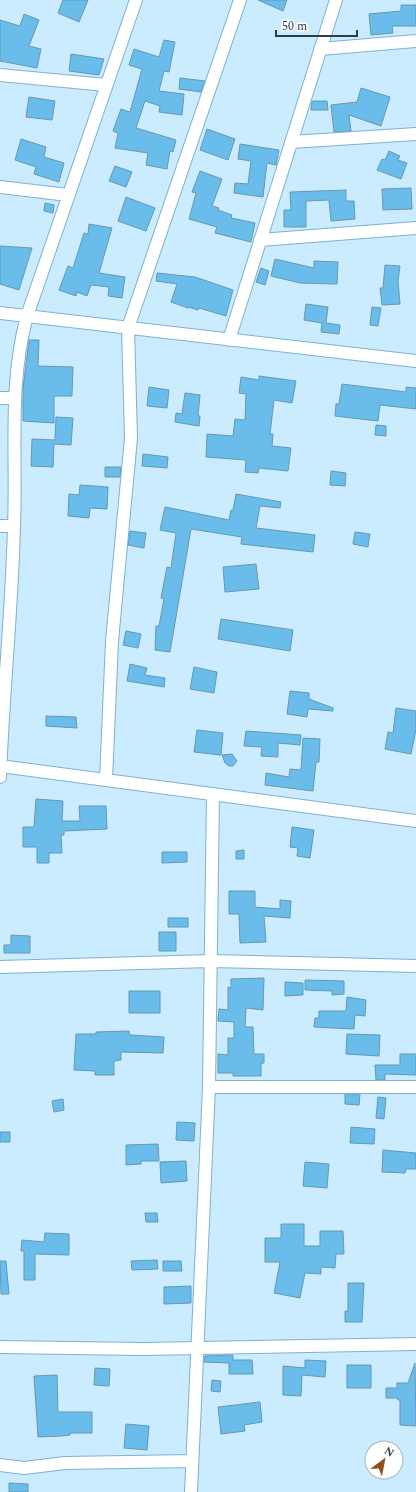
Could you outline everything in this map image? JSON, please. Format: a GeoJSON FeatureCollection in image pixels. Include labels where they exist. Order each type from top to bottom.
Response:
{"type":"FeatureCollection","features":[{"type":"Feature","properties":{"kind":"street"},"geometry":{"type":"LineString","coordinates":[[0,777],[4,631],[14,526],[14,398],[20,338],[136,0]]}},
{"type":"Feature","properties":{"kind":"street"},"geometry":{"type":"LineString","coordinates":[[106,780],[112,641],[131,438],[128,328],[240,0]]}},
{"type":"Feature","properties":{"kind":"street"},"geometry":{"type":"LineString","coordinates":[[229,340],[336,0]]}},
{"type":"Feature","properties":{"kind":"street"},"geometry":{"type":"LineString","coordinates":[[320,50],[416,41]]}},
{"type":"Feature","properties":{"kind":"street"},"geometry":{"type":"LineString","coordinates":[[0,75],[106,85]]}},
{"type":"Feature","properties":{"kind":"street"},"geometry":{"type":"LineString","coordinates":[[291,142],[416,134]]}},
{"type":"Feature","properties":{"kind":"street"},"geometry":{"type":"LineString","coordinates":[[0,187],[68,195]]}},
{"type":"Feature","properties":{"kind":"street"},"geometry":{"type":"LineString","coordinates":[[260,240],[416,228]]}},
{"type":"Feature","properties":{"kind":"street"},"geometry":{"type":"LineString","coordinates":[[0,313],[416,361]]}},
{"type":"Feature","properties":{"kind":"street"},"geometry":{"type":"LineString","coordinates":[[0,398],[14,398]]}},
{"type":"Feature","properties":{"kind":"street"},"geometry":{"type":"LineString","coordinates":[[0,526],[14,526]]}},
{"type":"Feature","properties":{"kind":"street"},"geometry":{"type":"LineString","coordinates":[[0,766],[416,821]]}},
{"type":"Feature","properties":{"kind":"street"},"geometry":{"type":"LineString","coordinates":[[191,1492],[210,1086],[213,794]]}},
{"type":"Feature","properties":{"kind":"street"},"geometry":{"type":"LineString","coordinates":[[0,967],[211,961],[416,966]]}},
{"type":"Feature","properties":{"kind":"street"},"geometry":{"type":"LineString","coordinates":[[210,1086],[416,1087]]}},
{"type":"Feature","properties":{"kind":"street"},"geometry":{"type":"LineString","coordinates":[[0,1347],[142,1349],[416,1344]]}},
{"type":"Feature","properties":{"kind":"street"},"geometry":{"type":"LineString","coordinates":[[0,1465],[24,1468],[65,1463],[192,1461]]}},
{"type":"Feature","properties":{"kind":"building"},"geometry":{"type":"Polygon","coordinates":[[[63,0],[88,0],[79,22],[58,13],[63,0]]]}},
{"type":"Feature","properties":{"kind":"building"},"geometry":{"type":"Polygon","coordinates":[[[258,0],[287,0],[283,11],[258,0]]]}},
{"type":"Feature","properties":{"kind":"building"},"geometry":{"type":"Polygon","coordinates":[[[401,5],[416,5],[416,26],[392,26],[393,33],[371,35],[369,14],[401,11],[401,5]]]}},
{"type":"Feature","properties":{"kind":"building"},"geometry":{"type":"Polygon","coordinates":[[[24,14],[39,20],[29,46],[41,49],[37,68],[0,61],[0,20],[20,26],[24,14]]]}},
{"type":"Feature","properties":{"kind":"building"},"geometry":{"type":"Polygon","coordinates":[[[164,40],[175,42],[169,72],[164,71],[159,91],[184,94],[182,115],[159,112],[160,106],[145,101],[136,128],[176,140],[173,152],[170,151],[167,169],[146,165],[148,153],[115,148],[118,133],[113,131],[121,109],[130,112],[142,69],[129,65],[134,49],[159,57],[164,40]]]}},
{"type":"Feature","properties":{"kind":"building"},"geometry":{"type":"Polygon","coordinates":[[[71,54],[104,59],[99,75],[69,71],[71,54]]]}},
{"type":"Feature","properties":{"kind":"building"},"geometry":{"type":"Polygon","coordinates":[[[180,78],[205,81],[201,92],[179,89],[180,78]]]}},
{"type":"Feature","properties":{"kind":"building"},"geometry":{"type":"Polygon","coordinates":[[[361,88],[390,97],[381,126],[349,115],[351,131],[334,132],[331,105],[357,102],[361,88]]]}},
{"type":"Feature","properties":{"kind":"building"},"geometry":{"type":"Polygon","coordinates":[[[29,97],[55,101],[52,120],[26,117],[29,97]]]}},
{"type":"Feature","properties":{"kind":"building"},"geometry":{"type":"Polygon","coordinates":[[[312,101],[327,101],[328,110],[311,110],[312,101]]]}},
{"type":"Feature","properties":{"kind":"building"},"geometry":{"type":"Polygon","coordinates":[[[207,129],[235,139],[228,160],[200,150],[207,129]]]}},
{"type":"Feature","properties":{"kind":"building"},"geometry":{"type":"Polygon","coordinates":[[[21,139],[46,147],[44,157],[64,163],[59,182],[34,174],[36,167],[15,160],[21,139]]]}},
{"type":"Feature","properties":{"kind":"building"},"geometry":{"type":"Polygon","coordinates":[[[240,144],[279,150],[276,165],[267,163],[263,197],[234,193],[235,183],[248,184],[251,161],[238,159],[240,144]]]}},
{"type":"Feature","properties":{"kind":"building"},"geometry":{"type":"Polygon","coordinates":[[[389,151],[400,156],[398,160],[407,163],[401,179],[377,170],[382,159],[385,160],[389,151]]]}},
{"type":"Feature","properties":{"kind":"building"},"geometry":{"type":"Polygon","coordinates":[[[115,166],[132,172],[126,187],[109,181],[115,166]]]}},
{"type":"Feature","properties":{"kind":"building"},"geometry":{"type":"Polygon","coordinates":[[[200,171],[222,179],[212,206],[232,215],[231,218],[255,223],[251,242],[215,233],[217,227],[189,219],[196,193],[192,192],[200,171]]]}},
{"type":"Feature","properties":{"kind":"building"},"geometry":{"type":"Polygon","coordinates":[[[411,188],[412,209],[383,210],[382,189],[411,188]]]}},
{"type":"Feature","properties":{"kind":"building"},"geometry":{"type":"Polygon","coordinates":[[[346,190],[346,201],[354,201],[355,219],[331,221],[329,200],[306,201],[306,227],[284,227],[284,210],[291,210],[290,192],[346,190]]]}},
{"type":"Feature","properties":{"kind":"building"},"geometry":{"type":"Polygon","coordinates":[[[126,197],[155,208],[146,231],[118,221],[126,197]]]}},
{"type":"Feature","properties":{"kind":"building"},"geometry":{"type":"Polygon","coordinates":[[[45,203],[54,205],[53,213],[44,211],[45,203]]]}},
{"type":"Feature","properties":{"kind":"building"},"geometry":{"type":"Polygon","coordinates":[[[89,224],[112,228],[99,273],[125,277],[122,298],[108,296],[109,287],[91,285],[87,296],[77,292],[76,296],[59,290],[68,266],[73,268],[84,233],[88,234],[89,224]]]}},
{"type":"Feature","properties":{"kind":"building"},"geometry":{"type":"Polygon","coordinates":[[[0,246],[32,248],[19,290],[0,284],[0,246]]]}},
{"type":"Feature","properties":{"kind":"building"},"geometry":{"type":"Polygon","coordinates":[[[275,259],[314,268],[314,261],[338,262],[337,284],[300,283],[271,276],[275,259]]]}},
{"type":"Feature","properties":{"kind":"building"},"geometry":{"type":"Polygon","coordinates":[[[385,265],[400,266],[398,281],[400,304],[382,305],[380,288],[383,288],[385,265]]]}},
{"type":"Feature","properties":{"kind":"building"},"geometry":{"type":"Polygon","coordinates":[[[261,268],[269,271],[265,285],[256,282],[261,268]]]}},
{"type":"Feature","properties":{"kind":"building"},"geometry":{"type":"Polygon","coordinates":[[[157,273],[195,277],[233,290],[226,316],[199,308],[198,310],[188,308],[171,302],[177,284],[156,281],[157,273]]]}},
{"type":"Feature","properties":{"kind":"building"},"geometry":{"type":"Polygon","coordinates":[[[306,304],[328,307],[326,323],[340,325],[339,334],[321,332],[322,323],[304,320],[306,304]]]}},
{"type":"Feature","properties":{"kind":"building"},"geometry":{"type":"Polygon","coordinates":[[[372,307],[381,308],[378,326],[370,325],[372,307]]]}},
{"type":"Feature","properties":{"kind":"building"},"geometry":{"type":"Polygon","coordinates":[[[29,340],[39,340],[38,366],[73,367],[72,396],[54,396],[54,423],[23,421],[23,388],[29,340]]]}},
{"type":"Feature","properties":{"kind":"building"},"geometry":{"type":"Polygon","coordinates":[[[259,376],[296,381],[292,403],[274,400],[270,434],[273,434],[272,446],[291,448],[288,471],[259,468],[258,473],[245,472],[246,460],[206,457],[207,434],[233,436],[235,419],[245,420],[246,394],[239,393],[241,377],[259,380],[259,376]]]}},
{"type":"Feature","properties":{"kind":"building"},"geometry":{"type":"Polygon","coordinates":[[[342,384],[406,392],[406,387],[416,388],[416,409],[380,405],[378,421],[335,416],[336,404],[339,404],[342,384]]]}},
{"type":"Feature","properties":{"kind":"building"},"geometry":{"type":"Polygon","coordinates":[[[149,387],[169,390],[167,408],[147,406],[149,387]]]}},
{"type":"Feature","properties":{"kind":"building"},"geometry":{"type":"Polygon","coordinates":[[[185,393],[200,395],[198,416],[200,416],[199,426],[175,422],[176,413],[182,414],[185,393]]]}},
{"type":"Feature","properties":{"kind":"building"},"geometry":{"type":"Polygon","coordinates":[[[56,417],[73,418],[71,445],[54,444],[53,467],[31,466],[32,439],[55,440],[56,417]]]}},
{"type":"Feature","properties":{"kind":"building"},"geometry":{"type":"Polygon","coordinates":[[[376,425],[386,426],[386,436],[375,435],[376,425]]]}},
{"type":"Feature","properties":{"kind":"building"},"geometry":{"type":"Polygon","coordinates":[[[143,454],[168,457],[167,468],[142,466],[143,454]]]}},
{"type":"Feature","properties":{"kind":"building"},"geometry":{"type":"Polygon","coordinates":[[[105,467],[121,467],[120,477],[105,477],[105,467]]]}},
{"type":"Feature","properties":{"kind":"building"},"geometry":{"type":"Polygon","coordinates":[[[331,471],[346,473],[345,486],[330,485],[331,471]]]}},
{"type":"Feature","properties":{"kind":"building"},"geometry":{"type":"Polygon","coordinates":[[[80,485],[108,487],[107,509],[90,508],[89,518],[68,516],[69,494],[79,495],[80,485]]]}},
{"type":"Feature","properties":{"kind":"building"},"geometry":{"type":"Polygon","coordinates":[[[236,494],[281,502],[280,508],[260,506],[256,528],[315,535],[313,552],[241,544],[242,537],[191,529],[170,652],[155,650],[156,626],[159,626],[164,599],[161,598],[167,567],[171,568],[176,533],[160,530],[165,507],[229,520],[231,510],[233,510],[236,494]]]}},
{"type":"Feature","properties":{"kind":"building"},"geometry":{"type":"Polygon","coordinates":[[[130,531],[146,533],[144,548],[128,545],[130,531]]]}},
{"type":"Feature","properties":{"kind":"building"},"geometry":{"type":"Polygon","coordinates":[[[355,532],[370,534],[368,547],[353,544],[355,532]]]}},
{"type":"Feature","properties":{"kind":"building"},"geometry":{"type":"Polygon","coordinates":[[[256,564],[259,589],[225,592],[223,567],[256,564]]]}},
{"type":"Feature","properties":{"kind":"building"},"geometry":{"type":"Polygon","coordinates":[[[221,619],[293,630],[290,651],[218,639],[221,619]]]}},
{"type":"Feature","properties":{"kind":"building"},"geometry":{"type":"Polygon","coordinates":[[[126,631],[141,634],[138,648],[123,645],[126,631]]]}},
{"type":"Feature","properties":{"kind":"building"},"geometry":{"type":"Polygon","coordinates":[[[130,664],[147,668],[145,675],[165,678],[164,687],[127,681],[130,664]]]}},
{"type":"Feature","properties":{"kind":"building"},"geometry":{"type":"Polygon","coordinates":[[[194,667],[217,672],[214,693],[190,689],[194,667]]]}},
{"type":"Feature","properties":{"kind":"building"},"geometry":{"type":"Polygon","coordinates":[[[290,691],[309,693],[309,699],[333,708],[333,711],[308,709],[307,717],[287,714],[290,691]]]}},
{"type":"Feature","properties":{"kind":"building"},"geometry":{"type":"Polygon","coordinates":[[[396,708],[416,711],[416,729],[411,754],[385,749],[388,732],[393,733],[396,708]]]}},
{"type":"Feature","properties":{"kind":"building"},"geometry":{"type":"Polygon","coordinates":[[[46,716],[76,717],[77,728],[46,726],[46,716]]]}},
{"type":"Feature","properties":{"kind":"building"},"geometry":{"type":"Polygon","coordinates":[[[197,730],[223,733],[221,755],[194,752],[197,730]]]}},
{"type":"Feature","properties":{"kind":"building"},"geometry":{"type":"Polygon","coordinates":[[[246,731],[301,735],[300,745],[278,743],[278,757],[261,756],[262,747],[244,746],[246,731]]]}},
{"type":"Feature","properties":{"kind":"building"},"geometry":{"type":"Polygon","coordinates":[[[303,738],[320,739],[319,762],[316,762],[313,791],[265,785],[266,773],[289,777],[290,769],[301,770],[303,738]]]}},
{"type":"Feature","properties":{"kind":"building"},"geometry":{"type":"Polygon","coordinates":[[[232,754],[237,761],[233,766],[229,766],[225,763],[222,755],[232,754]]]}},
{"type":"Feature","properties":{"kind":"building"},"geometry":{"type":"Polygon","coordinates":[[[36,799],[63,801],[62,821],[80,821],[79,806],[106,806],[107,829],[64,831],[64,835],[61,835],[62,853],[49,853],[49,863],[37,863],[37,847],[23,847],[23,827],[34,827],[36,799]]]}},
{"type":"Feature","properties":{"kind":"building"},"geometry":{"type":"Polygon","coordinates":[[[292,827],[314,830],[310,858],[297,856],[298,848],[290,847],[292,827]]]}},
{"type":"Feature","properties":{"kind":"building"},"geometry":{"type":"Polygon","coordinates":[[[244,850],[244,859],[236,859],[236,851],[244,850]]]}},
{"type":"Feature","properties":{"kind":"building"},"geometry":{"type":"Polygon","coordinates":[[[162,852],[187,852],[187,862],[162,863],[162,852]]]}},
{"type":"Feature","properties":{"kind":"building"},"geometry":{"type":"Polygon","coordinates":[[[229,891],[255,891],[255,907],[280,909],[280,900],[291,901],[290,918],[264,916],[266,942],[240,943],[239,914],[229,914],[229,891]]]}},
{"type":"Feature","properties":{"kind":"building"},"geometry":{"type":"Polygon","coordinates":[[[168,918],[188,918],[188,927],[168,927],[168,918]]]}},
{"type":"Feature","properties":{"kind":"building"},"geometry":{"type":"Polygon","coordinates":[[[159,932],[176,932],[176,951],[159,951],[159,932]]]}},
{"type":"Feature","properties":{"kind":"building"},"geometry":{"type":"Polygon","coordinates":[[[11,935],[30,936],[30,953],[4,953],[4,945],[11,945],[11,935]]]}},
{"type":"Feature","properties":{"kind":"building"},"geometry":{"type":"Polygon","coordinates":[[[264,978],[263,1010],[246,1008],[245,1027],[253,1027],[254,1054],[264,1054],[264,1063],[261,1063],[261,1076],[233,1076],[233,1073],[218,1073],[218,1054],[228,1055],[228,1038],[234,1038],[234,1022],[218,1021],[219,1009],[228,1010],[228,987],[231,988],[231,979],[264,978]]]}},
{"type":"Feature","properties":{"kind":"building"},"geometry":{"type":"Polygon","coordinates":[[[305,980],[344,981],[344,994],[332,995],[332,991],[305,990],[305,980]]]}},
{"type":"Feature","properties":{"kind":"building"},"geometry":{"type":"Polygon","coordinates":[[[285,982],[303,983],[303,995],[285,996],[285,982]]]}},
{"type":"Feature","properties":{"kind":"building"},"geometry":{"type":"Polygon","coordinates":[[[129,991],[160,991],[160,1013],[129,1013],[129,991]]]}},
{"type":"Feature","properties":{"kind":"building"},"geometry":{"type":"Polygon","coordinates":[[[347,997],[366,1000],[365,1016],[355,1015],[354,1029],[314,1027],[315,1018],[319,1018],[319,1011],[346,1011],[347,997]]]}},
{"type":"Feature","properties":{"kind":"building"},"geometry":{"type":"Polygon","coordinates":[[[129,1031],[130,1035],[164,1037],[163,1053],[121,1052],[121,1060],[114,1061],[114,1075],[95,1075],[95,1071],[74,1070],[76,1034],[129,1031]]]}},
{"type":"Feature","properties":{"kind":"building"},"geometry":{"type":"Polygon","coordinates":[[[347,1034],[380,1035],[379,1056],[346,1054],[347,1034]]]}},
{"type":"Feature","properties":{"kind":"building"},"geometry":{"type":"Polygon","coordinates":[[[400,1054],[416,1054],[416,1075],[385,1074],[385,1080],[376,1080],[375,1065],[400,1065],[400,1054]]]}},
{"type":"Feature","properties":{"kind":"building"},"geometry":{"type":"Polygon","coordinates":[[[345,1094],[360,1094],[359,1105],[345,1104],[345,1094]]]}},
{"type":"Feature","properties":{"kind":"building"},"geometry":{"type":"Polygon","coordinates":[[[378,1097],[386,1098],[384,1119],[376,1118],[378,1097]]]}},
{"type":"Feature","properties":{"kind":"building"},"geometry":{"type":"Polygon","coordinates":[[[63,1099],[64,1110],[54,1112],[52,1101],[63,1099]]]}},
{"type":"Feature","properties":{"kind":"building"},"geometry":{"type":"Polygon","coordinates":[[[177,1122],[195,1123],[194,1141],[176,1140],[177,1122]]]}},
{"type":"Feature","properties":{"kind":"building"},"geometry":{"type":"Polygon","coordinates":[[[351,1127],[375,1129],[374,1144],[350,1143],[351,1127]]]}},
{"type":"Feature","properties":{"kind":"building"},"geometry":{"type":"Polygon","coordinates":[[[0,1132],[10,1132],[10,1142],[0,1142],[0,1132]]]}},
{"type":"Feature","properties":{"kind":"building"},"geometry":{"type":"Polygon","coordinates":[[[158,1144],[159,1161],[141,1161],[141,1164],[126,1165],[126,1145],[158,1144]]]}},
{"type":"Feature","properties":{"kind":"building"},"geometry":{"type":"Polygon","coordinates":[[[383,1150],[416,1153],[416,1169],[406,1169],[405,1173],[382,1172],[383,1150]]]}},
{"type":"Feature","properties":{"kind":"building"},"geometry":{"type":"Polygon","coordinates":[[[186,1161],[187,1181],[161,1183],[160,1162],[186,1161]]]}},
{"type":"Feature","properties":{"kind":"building"},"geometry":{"type":"Polygon","coordinates":[[[305,1162],[329,1164],[327,1188],[303,1186],[305,1162]]]}},
{"type":"Feature","properties":{"kind":"building"},"geometry":{"type":"Polygon","coordinates":[[[145,1213],[157,1213],[158,1222],[146,1222],[145,1213]]]}},
{"type":"Feature","properties":{"kind":"building"},"geometry":{"type":"Polygon","coordinates":[[[281,1224],[304,1224],[304,1246],[320,1246],[320,1231],[343,1231],[344,1254],[336,1254],[335,1268],[321,1267],[321,1274],[305,1273],[300,1298],[274,1293],[280,1262],[265,1262],[265,1238],[281,1238],[281,1224]]]}},
{"type":"Feature","properties":{"kind":"building"},"geometry":{"type":"Polygon","coordinates":[[[45,1233],[69,1234],[69,1255],[35,1254],[35,1280],[24,1280],[24,1251],[21,1251],[22,1240],[44,1242],[45,1233]]]}},
{"type":"Feature","properties":{"kind":"building"},"geometry":{"type":"Polygon","coordinates":[[[157,1260],[158,1269],[132,1270],[131,1261],[157,1260]]]}},
{"type":"Feature","properties":{"kind":"building"},"geometry":{"type":"Polygon","coordinates":[[[0,1261],[6,1261],[9,1294],[1,1294],[0,1261]]]}},
{"type":"Feature","properties":{"kind":"building"},"geometry":{"type":"Polygon","coordinates":[[[163,1261],[181,1261],[182,1271],[163,1271],[163,1261]]]}},
{"type":"Feature","properties":{"kind":"building"},"geometry":{"type":"Polygon","coordinates":[[[348,1283],[364,1283],[362,1322],[345,1322],[345,1311],[348,1311],[348,1283]]]}},
{"type":"Feature","properties":{"kind":"building"},"geometry":{"type":"Polygon","coordinates":[[[191,1286],[191,1303],[164,1304],[164,1287],[191,1286]]]}},
{"type":"Feature","properties":{"kind":"building"},"geometry":{"type":"Polygon","coordinates":[[[233,1355],[233,1360],[252,1360],[253,1374],[229,1374],[229,1363],[204,1362],[205,1356],[233,1355]]]}},
{"type":"Feature","properties":{"kind":"building"},"geometry":{"type":"Polygon","coordinates":[[[305,1360],[326,1361],[325,1377],[302,1375],[301,1396],[283,1395],[283,1366],[305,1368],[305,1360]]]}},
{"type":"Feature","properties":{"kind":"building"},"geometry":{"type":"Polygon","coordinates":[[[415,1363],[416,1426],[400,1425],[400,1400],[397,1398],[386,1398],[386,1388],[397,1388],[397,1383],[408,1383],[415,1363]]]}},
{"type":"Feature","properties":{"kind":"building"},"geometry":{"type":"Polygon","coordinates":[[[347,1365],[371,1365],[371,1388],[347,1388],[347,1365]]]}},
{"type":"Feature","properties":{"kind":"building"},"geometry":{"type":"Polygon","coordinates":[[[95,1368],[110,1369],[109,1386],[94,1385],[95,1368]]]}},
{"type":"Feature","properties":{"kind":"building"},"geometry":{"type":"Polygon","coordinates":[[[57,1375],[58,1412],[92,1412],[92,1433],[70,1433],[70,1435],[38,1437],[34,1376],[57,1375]]]}},
{"type":"Feature","properties":{"kind":"building"},"geometry":{"type":"Polygon","coordinates":[[[212,1380],[221,1381],[220,1392],[211,1391],[212,1380]]]}},
{"type":"Feature","properties":{"kind":"building"},"geometry":{"type":"Polygon","coordinates":[[[260,1402],[262,1422],[244,1425],[245,1431],[221,1434],[218,1407],[260,1402]]]}},
{"type":"Feature","properties":{"kind":"building"},"geometry":{"type":"Polygon","coordinates":[[[126,1424],[149,1426],[147,1450],[124,1448],[126,1424]]]}},
{"type":"Feature","properties":{"kind":"building"},"geometry":{"type":"Polygon","coordinates":[[[9,1483],[28,1484],[28,1492],[9,1492],[9,1483]]]}}]}
